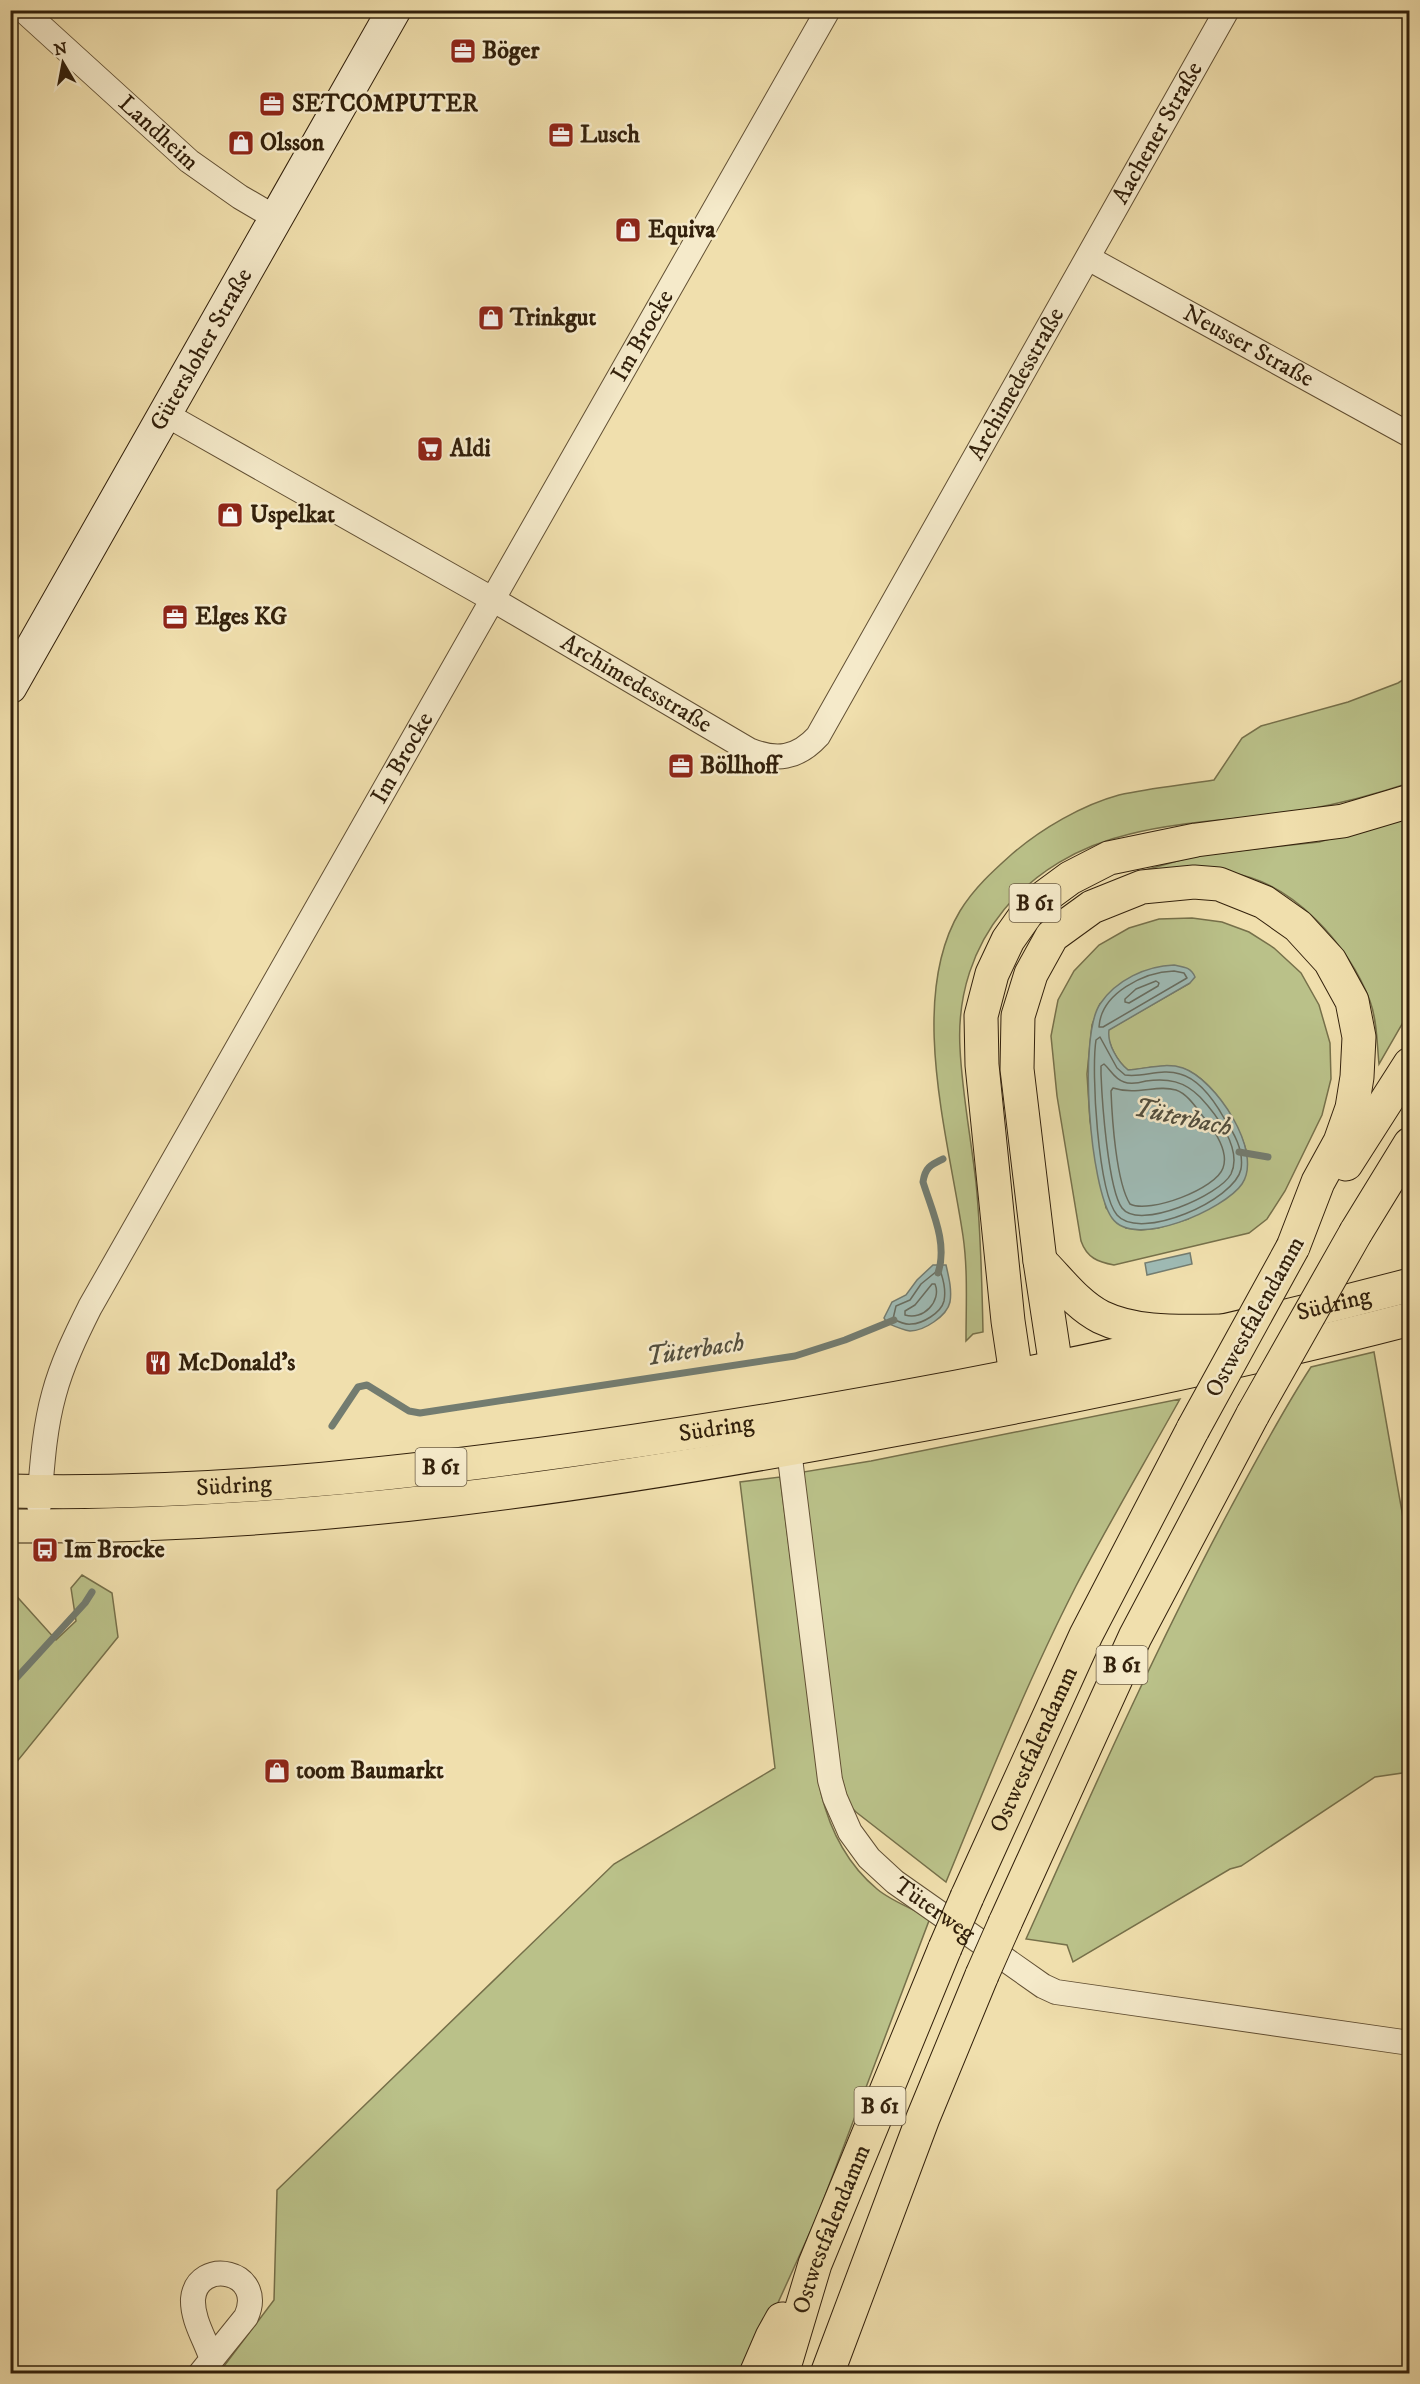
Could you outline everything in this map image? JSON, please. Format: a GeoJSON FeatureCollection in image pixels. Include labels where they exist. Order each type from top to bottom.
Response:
{"type":"FeatureCollection","features":[{"type":"Feature","properties":{"kind":"main road","name":"B 61"},"geometry":{"type":"LineString","coordinates":[[1016,1375],[1008,1321],[982,1065],[981,1016],[992,974],[1008,940],[1032,906],[1070,878],[1109,858],[1196,840],[1343,821],[1410,801]]}},
{"type":"Feature","properties":{"kind":"main road"},"geometry":{"type":"LineString","coordinates":[[1016,1375],[1043,1402],[1056,1367],[1040,1261],[1017,1069],[1018,1016],[1032,974],[1052,936],[1092,907],[1142,887],[1194,882],[1220,884],[1264,902],[1298,926],[1330,961],[1352,1001],[1359,1037],[1357,1077],[1352,1108],[1340,1142],[1318,1182],[1293,1247]]}},
{"type":"Feature","properties":{"kind":"main road","name":"Ostwestfalendamm"},"geometry":{"type":"LineString","coordinates":[[782,2373],[815,2264],[945,1948],[1086,1635],[1192,1429],[1293,1247],[1410,1064]]}},
{"type":"Feature","properties":{"kind":"main road","name":"Ostwestfalendamm"},"geometry":{"type":"LineString","coordinates":[[827,2373],[923,2118],[982,1975],[1135,1637],[1253,1414],[1356,1232],[1410,1144]]}},
{"type":"Feature","properties":{"kind":"main road"},"geometry":{"type":"LineString","coordinates":[[1040,1261],[1079,1300],[1102,1317],[1125,1325],[1153,1330],[1224,1331]]}},
{"type":"Feature","properties":{"kind":"main road","name":"Südring"},"geometry":{"type":"LineString","coordinates":[[25,1492],[92,1493],[277,1483],[509,1460],[786,1419],[1056,1367],[1224,1331],[1410,1285]]}},
{"type":"Feature","properties":{"kind":"main road","name":"Südring"},"geometry":{"type":"LineString","coordinates":[[24,1526],[181,1523],[282,1517],[433,1503],[594,1481],[789,1450],[1043,1402],[1245,1360],[1410,1319]]}},
{"type":"Feature","properties":{"kind":"main road"},"geometry":{"type":"LineString","coordinates":[[756,2373],[772,2337],[815,2264]]}},
{"type":"Feature","properties":{"kind":"main road"},"geometry":{"type":"LineString","coordinates":[[837,2373],[864,2279]]}},
{"type":"Feature","properties":{"kind":"street","name":"Landheim"},"geometry":{"type":"LineString","coordinates":[[23,10],[189,161],[240,197],[276,218]]}},
{"type":"Feature","properties":{"kind":"street","name":"Gütersloher Straße"},"geometry":{"type":"LineString","coordinates":[[10,687],[394,10]]}},
{"type":"Feature","properties":{"kind":"street","name":"Im Brocke"},"geometry":{"type":"LineString","coordinates":[[24,1526],[25,1492],[48,1424],[54,1393],[80,1327],[828,10]]}},
{"type":"Feature","properties":{"kind":"street","name":"Aachener Straße"},"geometry":{"type":"LineString","coordinates":[[1088,258],[1227,10]]}},
{"type":"Feature","properties":{"kind":"street","name":"Archimedesstraße"},"geometry":{"type":"LineString","coordinates":[[165,414],[492,599],[749,750],[779,758],[803,750],[818,736],[1088,258]]}},
{"type":"Feature","properties":{"kind":"street","name":"Neusser Straße"},"geometry":{"type":"LineString","coordinates":[[1088,258],[1410,435]]}},
{"type":"Feature","properties":{"kind":"street","name":"Tüterweg"},"geometry":{"type":"LineString","coordinates":[[789,1450],[830,1780],[850,1832],[869,1858],[895,1882],[1042,1986],[1056,1992],[1410,2043]]}},
{"type":"Feature","properties":{"kind":"green space"},"geometry":{"type":"Polygon","coordinates":[[[1409,676],[1409,783],[1314,808],[1151,829],[1093,846],[1059,862],[1029,884],[1004,910],[984,939],[970,972],[961,1009],[961,1065],[978,1202],[983,1332],[973,1334],[966,1341],[965,1249],[942,1114],[936,1070],[934,1027],[936,985],[944,946],[965,903],[984,880],[1012,854],[1049,827],[1077,811],[1119,795],[1214,780],[1242,738],[1261,726],[1348,702],[1398,683],[1409,676]]]}},
{"type":"Feature","properties":{"kind":"green space"},"geometry":{"type":"Polygon","coordinates":[[[1409,817],[1409,1012],[1379,1064],[1374,1016],[1360,980],[1348,958],[1333,938],[1296,902],[1275,888],[1253,878],[1230,873],[1138,872],[1199,855],[1319,842],[1409,817]]]}},
{"type":"Feature","properties":{"kind":"green space"},"geometry":{"type":"Polygon","coordinates":[[[1192,918],[1222,922],[1249,932],[1274,948],[1301,973],[1319,1005],[1330,1043],[1331,1079],[1322,1115],[1285,1191],[1267,1219],[1249,1233],[1114,1265],[1094,1258],[1086,1252],[1081,1241],[1057,1096],[1051,1036],[1058,1000],[1074,971],[1099,945],[1129,928],[1159,919],[1192,918]],[[1190,983],[1100,1004],[1092,1025],[1087,1074],[1090,1121],[1106,1208],[1126,1228],[1141,1230],[1158,1228],[1188,1219],[1247,1153],[1238,1129],[1213,1091],[1191,1073],[1173,1067],[1128,1070],[1114,1052],[1109,1041],[1108,1030],[1190,983]]]}},
{"type":"Feature","properties":{"kind":"green space"},"geometry":{"type":"Polygon","coordinates":[[[1374,1352],[1409,1552],[1409,1772],[1375,1777],[1241,1866],[1230,1869],[1073,1962],[1067,1945],[1026,1939],[1124,1722],[1176,1615],[1230,1509],[1289,1402],[1311,1367],[1374,1352]]]}},
{"type":"Feature","properties":{"kind":"green space"},"geometry":{"type":"Polygon","coordinates":[[[1180,1399],[1101,1539],[1058,1622],[1008,1732],[946,1882],[849,1805],[841,1775],[803,1472],[871,1461],[1180,1399]]]}},
{"type":"Feature","properties":{"kind":"green space"},"geometry":{"type":"Polygon","coordinates":[[[780,1477],[821,1793],[829,1820],[841,1846],[866,1879],[889,1897],[930,1918],[817,2217],[746,2373],[218,2374],[274,2300],[277,2190],[614,1864],[775,1768],[740,1482],[780,1477]]]}},
{"type":"Feature","properties":{"kind":"green space"},"geometry":{"type":"Polygon","coordinates":[[[82,1575],[112,1593],[118,1637],[11,1769],[11,1590],[56,1640],[76,1621],[71,1588],[82,1575]]]}},
{"type":"Feature","properties":{"kind":"water"},"geometry":{"type":"Polygon","coordinates":[[[1174,965],[1189,969],[1195,977],[1190,983],[1109,1030],[1111,1047],[1128,1070],[1176,1066],[1196,1075],[1209,1086],[1233,1118],[1247,1154],[1247,1170],[1242,1184],[1218,1204],[1179,1222],[1139,1230],[1123,1227],[1112,1218],[1104,1201],[1098,1176],[1093,1145],[1088,1078],[1093,1021],[1100,1004],[1123,981],[1142,971],[1174,965]]]}},
{"type":"Feature","properties":{"kind":"water"},"geometry":{"type":"Polygon","coordinates":[[[1190,1253],[1192,1264],[1147,1275],[1145,1263],[1190,1253]]]}},
{"type":"Feature","properties":{"kind":"water"},"geometry":{"type":"Polygon","coordinates":[[[933,1265],[946,1265],[951,1297],[948,1307],[934,1322],[916,1330],[910,1331],[887,1323],[884,1318],[892,1302],[906,1295],[917,1280],[933,1265]]]}},
{"type":"Feature","properties":{"kind":"waterway","name":"Tüterbach"},"geometry":{"type":"LineString","coordinates":[[1239,1152],[1268,1157]]}},
{"type":"Feature","properties":{"kind":"waterway","name":"Tüterbach"},"geometry":{"type":"LineString","coordinates":[[938,1273],[941,1262],[940,1239],[923,1182],[929,1168],[943,1159]]}},
{"type":"Feature","properties":{"kind":"waterway","name":"Tüterbach"},"geometry":{"type":"LineString","coordinates":[[332,1426],[358,1387],[367,1385],[409,1411],[420,1413],[795,1356],[845,1340],[894,1320]]}},
{"type":"Feature","properties":{"kind":"waterway","name":"Tüterbach"},"geometry":{"type":"LineString","coordinates":[[10,1685],[85,1603],[92,1592]]}},
{"type":"Feature","properties":{"kind":"place","name":"Böger"},"geometry":{"type":"Point","coordinates":[463,51]}},
{"type":"Feature","properties":{"kind":"place","name":"SETCOMPUTER"},"geometry":{"type":"Point","coordinates":[272,104]}},
{"type":"Feature","properties":{"kind":"place","name":"Lusch"},"geometry":{"type":"Point","coordinates":[561,135]}},
{"type":"Feature","properties":{"kind":"place","name":"Olsson"},"geometry":{"type":"Point","coordinates":[241,143]}},
{"type":"Feature","properties":{"kind":"place","name":"Equiva"},"geometry":{"type":"Point","coordinates":[628,230]}},
{"type":"Feature","properties":{"kind":"place","name":"Trinkgut"},"geometry":{"type":"Point","coordinates":[491,318]}},
{"type":"Feature","properties":{"kind":"place","name":"Aldi"},"geometry":{"type":"Point","coordinates":[430,449]}},
{"type":"Feature","properties":{"kind":"place","name":"Uspelkat"},"geometry":{"type":"Point","coordinates":[230,515]}},
{"type":"Feature","properties":{"kind":"place","name":"Elges KG"},"geometry":{"type":"Point","coordinates":[175,617]}},
{"type":"Feature","properties":{"kind":"place","name":"Böllhoff"},"geometry":{"type":"Point","coordinates":[681,766]}},
{"type":"Feature","properties":{"kind":"place","name":"McDonald's"},"geometry":{"type":"Point","coordinates":[158,1363]}},
{"type":"Feature","properties":{"kind":"place","name":"Im Brocke"},"geometry":{"type":"Point","coordinates":[45,1550]}},
{"type":"Feature","properties":{"kind":"place","name":"toom Baumarkt"},"geometry":{"type":"Point","coordinates":[277,1771]}}]}
